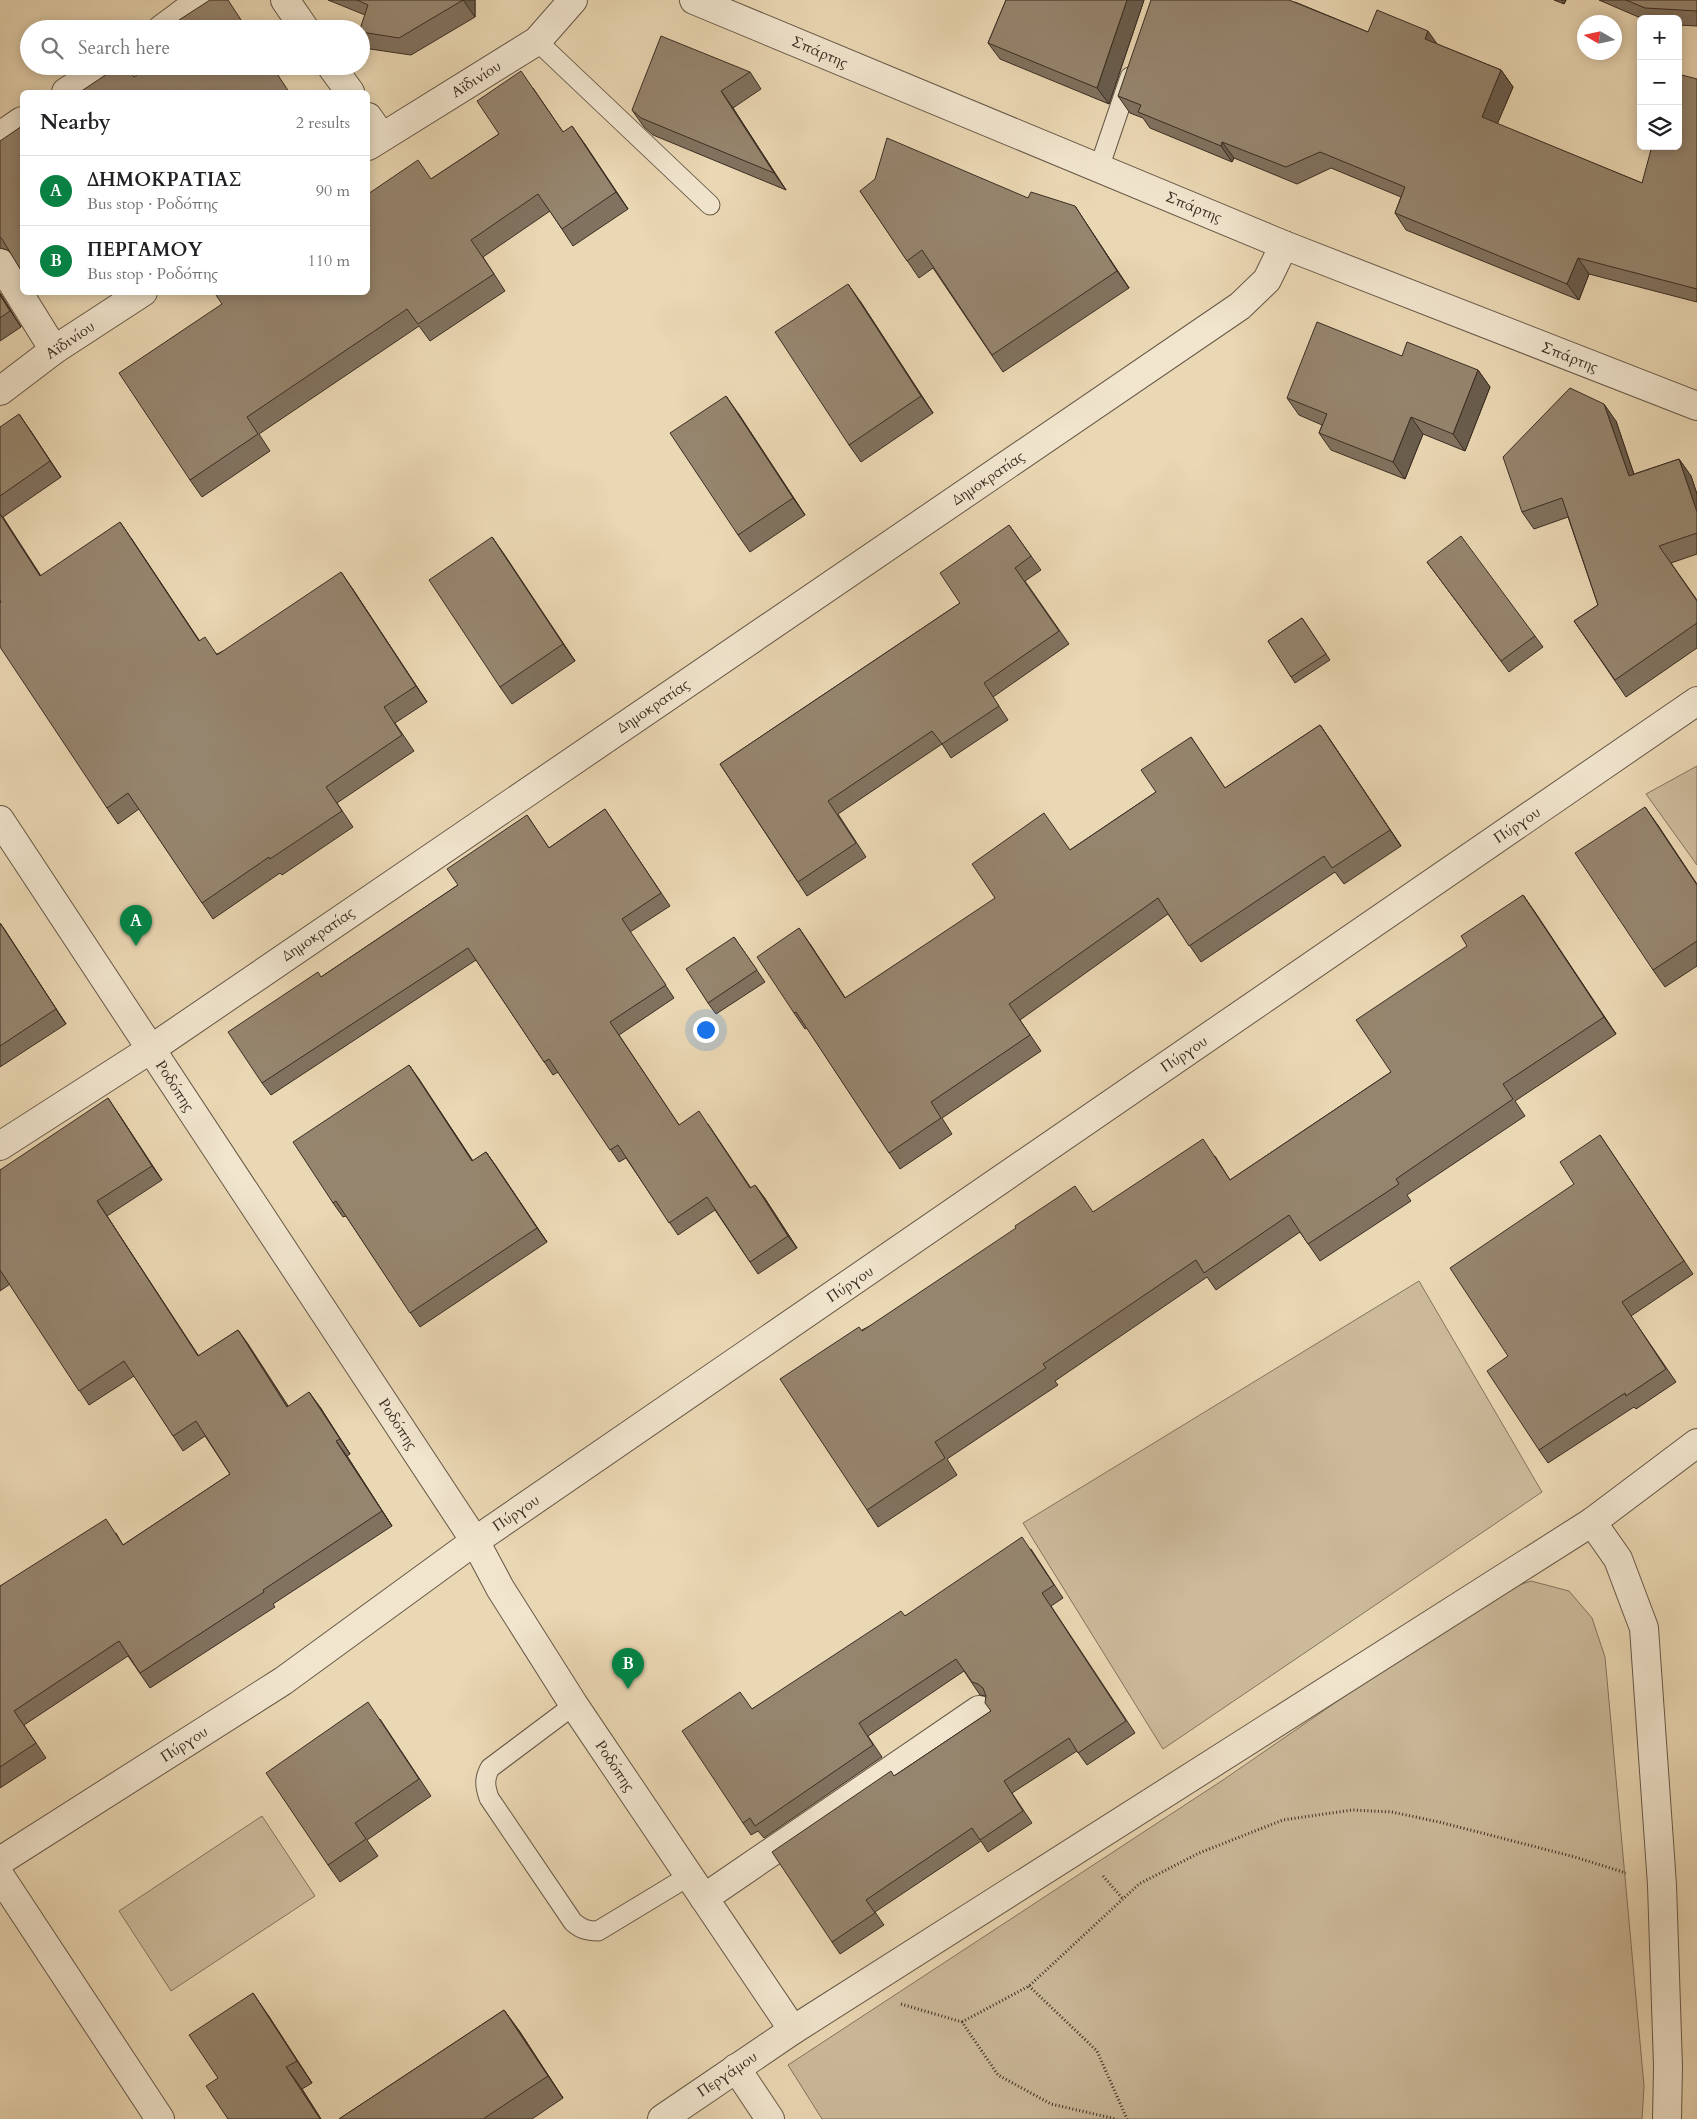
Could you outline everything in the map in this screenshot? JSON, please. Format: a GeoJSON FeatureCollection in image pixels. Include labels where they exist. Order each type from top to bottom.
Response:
{"type":"FeatureCollection","features":[{"type":"Feature","properties":{"kind":"street"},"geometry":{"type":"LineString","coordinates":[[174,20],[201,0]]}},
{"type":"Feature","properties":{"kind":"street"},"geometry":{"type":"LineString","coordinates":[[285,0],[299,20]]}},
{"type":"Feature","properties":{"kind":"street","name":"Αϊδινίου"},"geometry":{"type":"LineString","coordinates":[[372,134],[536,41],[573,0]]}},
{"type":"Feature","properties":{"kind":"street","name":"Σπάρτης"},"geometry":{"type":"LineString","coordinates":[[694,0],[1284,244],[1697,406]]}},
{"type":"Feature","properties":{"kind":"street"},"geometry":{"type":"LineString","coordinates":[[69,90],[92,75]]}},
{"type":"Feature","properties":{"kind":"street"},"geometry":{"type":"LineString","coordinates":[[338,75],[349,90]]}},
{"type":"Feature","properties":{"kind":"street"},"geometry":{"type":"LineString","coordinates":[[0,136],[20,122]]}},
{"type":"Feature","properties":{"kind":"street","name":"Δημοκρατίας"},"geometry":{"type":"LineString","coordinates":[[0,1146],[150,1049],[1240,306],[1267,280],[1284,244]]}},
{"type":"Feature","properties":{"kind":"street"},"geometry":{"type":"LineString","coordinates":[[0,263],[54,350]]}},
{"type":"Feature","properties":{"kind":"street","name":"Αϊδινίου"},"geometry":{"type":"LineString","coordinates":[[0,390],[54,350],[138,295]]}},
{"type":"Feature","properties":{"kind":"street","name":"Πύργου"},"geometry":{"type":"LineString","coordinates":[[0,1862],[283,1681],[475,1541],[1697,702]]}},
{"type":"Feature","properties":{"kind":"street","name":"Ροδόπης"},"geometry":{"type":"LineString","coordinates":[[0,820],[475,1541],[500,1588],[574,1705],[792,2030]]}},
{"type":"Feature","properties":{"kind":"street","name":"Περγάμου"},"geometry":{"type":"LineString","coordinates":[[662,2119],[792,2030],[1592,1522],[1697,1443]]}},
{"type":"Feature","properties":{"kind":"street"},"geometry":{"type":"LineString","coordinates":[[1592,1522],[1618,1559],[1644,1628],[1662,1885],[1668,2119]]}},
{"type":"Feature","properties":{"kind":"street"},"geometry":{"type":"LineString","coordinates":[[696,1887],[980,1710]]}},
{"type":"Feature","properties":{"kind":"street"},"geometry":{"type":"LineString","coordinates":[[0,1876],[160,2119]]}},
{"type":"Feature","properties":{"kind":"street"},"geometry":{"type":"LineString","coordinates":[[736,2068],[770,2119]]}},
{"type":"Feature","properties":{"kind":"lane"},"geometry":{"type":"LineString","coordinates":[[536,41],[710,205]]}},
{"type":"Feature","properties":{"kind":"lane"},"geometry":{"type":"LineString","coordinates":[[1099,168],[1137,56]]}},
{"type":"Feature","properties":{"kind":"lane"},"geometry":{"type":"LineString","coordinates":[[574,1705],[490,1768],[485,1781],[489,1798],[580,1928],[598,1931],[696,1887]]}},
{"type":"Feature","properties":{"kind":"path"},"geometry":{"type":"LineString","coordinates":[[962,2022],[1030,1986],[1139,1884],[1199,1854],[1283,1820],[1352,1810],[1392,1812],[1439,1822],[1575,1857],[1662,1885]]}},
{"type":"Feature","properties":{"kind":"path"},"geometry":{"type":"LineString","coordinates":[[1030,1986],[1097,2051],[1127,2119]]}},
{"type":"Feature","properties":{"kind":"path"},"geometry":{"type":"LineString","coordinates":[[855,1991],[962,2022],[998,2076],[1051,2104],[1116,2119]]}},
{"type":"Feature","properties":{"kind":"shaded area"},"geometry":{"type":"Polygon","coordinates":[[[1697,766],[1697,865],[1646,794],[1697,766]]]}},
{"type":"Feature","properties":{"kind":"shaded area"},"geometry":{"type":"Polygon","coordinates":[[[1419,1281],[1542,1492],[1163,1749],[1023,1523],[1419,1281]]]}},
{"type":"Feature","properties":{"kind":"shaded area"},"geometry":{"type":"Polygon","coordinates":[[[1531,1581],[1569,1591],[1592,1618],[1605,1657],[1644,2086],[1642,2119],[822,2119],[788,2065],[1223,1780],[1493,1594],[1531,1581]]]}},
{"type":"Feature","properties":{"kind":"shaded area"},"geometry":{"type":"Polygon","coordinates":[[[262,1816],[315,1896],[171,1991],[119,1911],[262,1816]]]}},
{"type":"Feature","properties":{"kind":"building"},"geometry":{"type":"Polygon","coordinates":[[[210,0],[228,0],[241,20],[179,20],[210,0]]]}},
{"type":"Feature","properties":{"kind":"building"},"geometry":{"type":"Polygon","coordinates":[[[357,0],[463,0],[399,38],[370,33],[370,20],[363,20],[368,5],[357,0]]]}},
{"type":"Feature","properties":{"kind":"building"},"geometry":{"type":"Polygon","coordinates":[[[1006,0],[1127,0],[1097,88],[988,43],[1006,0]]]}},
{"type":"Feature","properties":{"kind":"building"},"geometry":{"type":"Polygon","coordinates":[[[1151,0],[1289,0],[1368,32],[1377,10],[1428,31],[1425,39],[1501,70],[1482,117],[1642,183],[1651,150],[1682,150],[1682,75],[1697,79],[1697,289],[1578,258],[1567,284],[1395,213],[1405,187],[1320,152],[1286,167],[1222,142],[1221,146],[1138,112],[1141,105],[1118,96],[1151,0]]]}},
{"type":"Feature","properties":{"kind":"building"},"geometry":{"type":"Polygon","coordinates":[[[1626,0],[1697,0],[1697,11],[1645,8],[1626,0]]]}},
{"type":"Feature","properties":{"kind":"building"},"geometry":{"type":"Polygon","coordinates":[[[661,36],[750,72],[721,91],[774,173],[641,118],[632,110],[661,36]]]}},
{"type":"Feature","properties":{"kind":"building"},"geometry":{"type":"Polygon","coordinates":[[[521,71],[563,132],[572,126],[616,192],[562,229],[538,194],[471,240],[494,274],[418,324],[407,309],[247,417],[258,434],[190,480],[119,373],[222,304],[216,295],[370,295],[370,193],[418,160],[431,179],[499,134],[477,101],[521,71]]]}},
{"type":"Feature","properties":{"kind":"building"},"geometry":{"type":"Polygon","coordinates":[[[106,75],[133,75],[134,77],[137,75],[278,75],[288,90],[83,90],[106,75]]]}},
{"type":"Feature","properties":{"kind":"building"},"geometry":{"type":"Polygon","coordinates":[[[20,127],[20,269],[0,237],[0,141],[20,127]]]}},
{"type":"Feature","properties":{"kind":"building"},"geometry":{"type":"Polygon","coordinates":[[[887,138],[1028,198],[1031,192],[1075,206],[1117,271],[992,355],[922,250],[907,261],[860,191],[875,179],[887,138]]]}},
{"type":"Feature","properties":{"kind":"building"},"geometry":{"type":"Polygon","coordinates":[[[848,284],[921,396],[849,445],[775,332],[848,284]]]}},
{"type":"Feature","properties":{"kind":"building"},"geometry":{"type":"Polygon","coordinates":[[[0,295],[10,311],[0,318],[0,295]]]}},
{"type":"Feature","properties":{"kind":"building"},"geometry":{"type":"Polygon","coordinates":[[[1317,322],[1402,356],[1407,342],[1478,370],[1453,434],[1411,417],[1393,462],[1319,433],[1327,414],[1287,398],[1317,322]]]}},
{"type":"Feature","properties":{"kind":"building"},"geometry":{"type":"Polygon","coordinates":[[[1570,388],[1604,404],[1629,476],[1679,459],[1697,512],[1697,533],[1659,546],[1697,601],[1697,623],[1615,680],[1574,621],[1598,605],[1562,498],[1522,512],[1503,457],[1570,388]]]}},
{"type":"Feature","properties":{"kind":"building"},"geometry":{"type":"Polygon","coordinates":[[[726,396],[793,498],[738,535],[670,433],[726,396]]]}},
{"type":"Feature","properties":{"kind":"building"},"geometry":{"type":"Polygon","coordinates":[[[19,414],[50,461],[0,496],[0,427],[19,414]]]}},
{"type":"Feature","properties":{"kind":"building"},"geometry":{"type":"Polygon","coordinates":[[[0,514],[40,576],[120,522],[199,641],[205,637],[217,655],[341,572],[416,686],[384,707],[402,735],[326,787],[342,811],[270,859],[269,857],[202,903],[128,793],[107,808],[0,647],[0,514]]]}},
{"type":"Feature","properties":{"kind":"building"},"geometry":{"type":"Polygon","coordinates":[[[1009,525],[1031,556],[1015,568],[1059,631],[984,683],[999,706],[942,744],[932,731],[828,801],[856,843],[798,882],[720,764],[960,603],[940,573],[1009,525]]]}},
{"type":"Feature","properties":{"kind":"building"},"geometry":{"type":"Polygon","coordinates":[[[1461,536],[1535,636],[1501,661],[1427,562],[1461,536]]]}},
{"type":"Feature","properties":{"kind":"building"},"geometry":{"type":"Polygon","coordinates":[[[492,537],[563,644],[500,687],[429,580],[492,537]]]}},
{"type":"Feature","properties":{"kind":"building"},"geometry":{"type":"Polygon","coordinates":[[[1302,618],[1326,654],[1291,677],[1268,641],[1302,618]]]}},
{"type":"Feature","properties":{"kind":"building"},"geometry":{"type":"Polygon","coordinates":[[[1320,725],[1390,830],[1332,868],[1324,856],[1189,946],[1158,898],[1009,1004],[1030,1035],[931,1102],[941,1118],[889,1153],[796,1012],[794,1013],[757,957],[799,928],[845,998],[995,898],[972,864],[1044,813],[1070,850],[1156,792],[1141,770],[1191,737],[1225,788],[1320,725]]]}},
{"type":"Feature","properties":{"kind":"building"},"geometry":{"type":"Polygon","coordinates":[[[1645,807],[1697,885],[1697,941],[1653,970],[1575,853],[1645,807]]]}},
{"type":"Feature","properties":{"kind":"building"},"geometry":{"type":"Polygon","coordinates":[[[605,809],[661,893],[622,919],[666,985],[610,1022],[679,1125],[699,1111],[750,1188],[755,1185],[788,1236],[750,1262],[707,1197],[669,1223],[618,1145],[610,1150],[549,1059],[544,1062],[468,948],[262,1083],[228,1032],[318,972],[321,977],[458,885],[447,869],[527,815],[549,848],[605,809]]]}},
{"type":"Feature","properties":{"kind":"building"},"geometry":{"type":"Polygon","coordinates":[[[1523,895],[1604,1017],[1503,1084],[1513,1099],[1396,1179],[1399,1184],[1308,1244],[1289,1215],[1204,1273],[1196,1260],[1043,1364],[1046,1368],[935,1442],[945,1458],[867,1510],[780,1379],[859,1327],[862,1331],[1016,1228],[1015,1226],[1075,1186],[1093,1212],[1203,1139],[1230,1180],[1391,1072],[1356,1020],[1467,946],[1461,936],[1523,895]]]}},
{"type":"Feature","properties":{"kind":"building"},"geometry":{"type":"Polygon","coordinates":[[[0,923],[56,1009],[0,1046],[0,923]]]}},
{"type":"Feature","properties":{"kind":"building"},"geometry":{"type":"Polygon","coordinates":[[[734,937],[757,970],[708,1003],[686,969],[734,937]]]}},
{"type":"Feature","properties":{"kind":"building"},"geometry":{"type":"Polygon","coordinates":[[[409,1065],[472,1161],[486,1152],[537,1228],[410,1313],[336,1201],[333,1203],[293,1142],[409,1065]]]}},
{"type":"Feature","properties":{"kind":"building"},"geometry":{"type":"Polygon","coordinates":[[[108,1098],[152,1166],[97,1201],[198,1356],[238,1330],[287,1407],[309,1392],[340,1439],[336,1441],[382,1511],[263,1590],[264,1592],[140,1673],[119,1641],[14,1711],[36,1743],[0,1767],[0,1586],[106,1519],[123,1545],[230,1474],[196,1421],[173,1436],[124,1361],[79,1391],[0,1270],[0,1170],[108,1098]]]}},
{"type":"Feature","properties":{"kind":"building"},"geometry":{"type":"Polygon","coordinates":[[[1600,1135],[1684,1261],[1622,1302],[1666,1369],[1626,1396],[1625,1393],[1539,1450],[1487,1371],[1508,1356],[1450,1268],[1574,1184],[1560,1162],[1600,1135]]]}},
{"type":"Feature","properties":{"kind":"building"},"geometry":{"type":"Polygon","coordinates":[[[1022,1537],[1054,1585],[1042,1593],[1126,1721],[1078,1753],[1069,1738],[1004,1781],[1023,1811],[980,1840],[972,1828],[866,1900],[875,1913],[832,1942],[772,1852],[891,1771],[894,1776],[991,1711],[985,1703],[986,1696],[983,1688],[972,1682],[956,1659],[859,1723],[873,1745],[755,1826],[750,1818],[743,1823],[682,1731],[740,1692],[752,1709],[901,1611],[905,1616],[1022,1537]]]}},
{"type":"Feature","properties":{"kind":"building"},"geometry":{"type":"Polygon","coordinates":[[[368,1702],[419,1779],[355,1823],[366,1839],[328,1865],[266,1773],[368,1702]]]}},
{"type":"Feature","properties":{"kind":"building"},"geometry":{"type":"Polygon","coordinates":[[[253,1993],[297,2061],[286,2067],[320,2119],[228,2119],[206,2086],[218,2078],[189,2035],[253,1993]]]}},
{"type":"Feature","properties":{"kind":"building"},"geometry":{"type":"Polygon","coordinates":[[[504,2010],[548,2076],[483,2119],[339,2119],[504,2010]]]}},
{"type":"Feature","properties":{"kind":"place","name":"ΔΗΜΟΚΡΑΤΙΑΣ"},"geometry":{"type":"Point","coordinates":[136,946]}},
{"type":"Feature","properties":{"kind":"place","name":"ΠΕΡΓΑΜΟΥ"},"geometry":{"type":"Point","coordinates":[628,1689]}}]}
